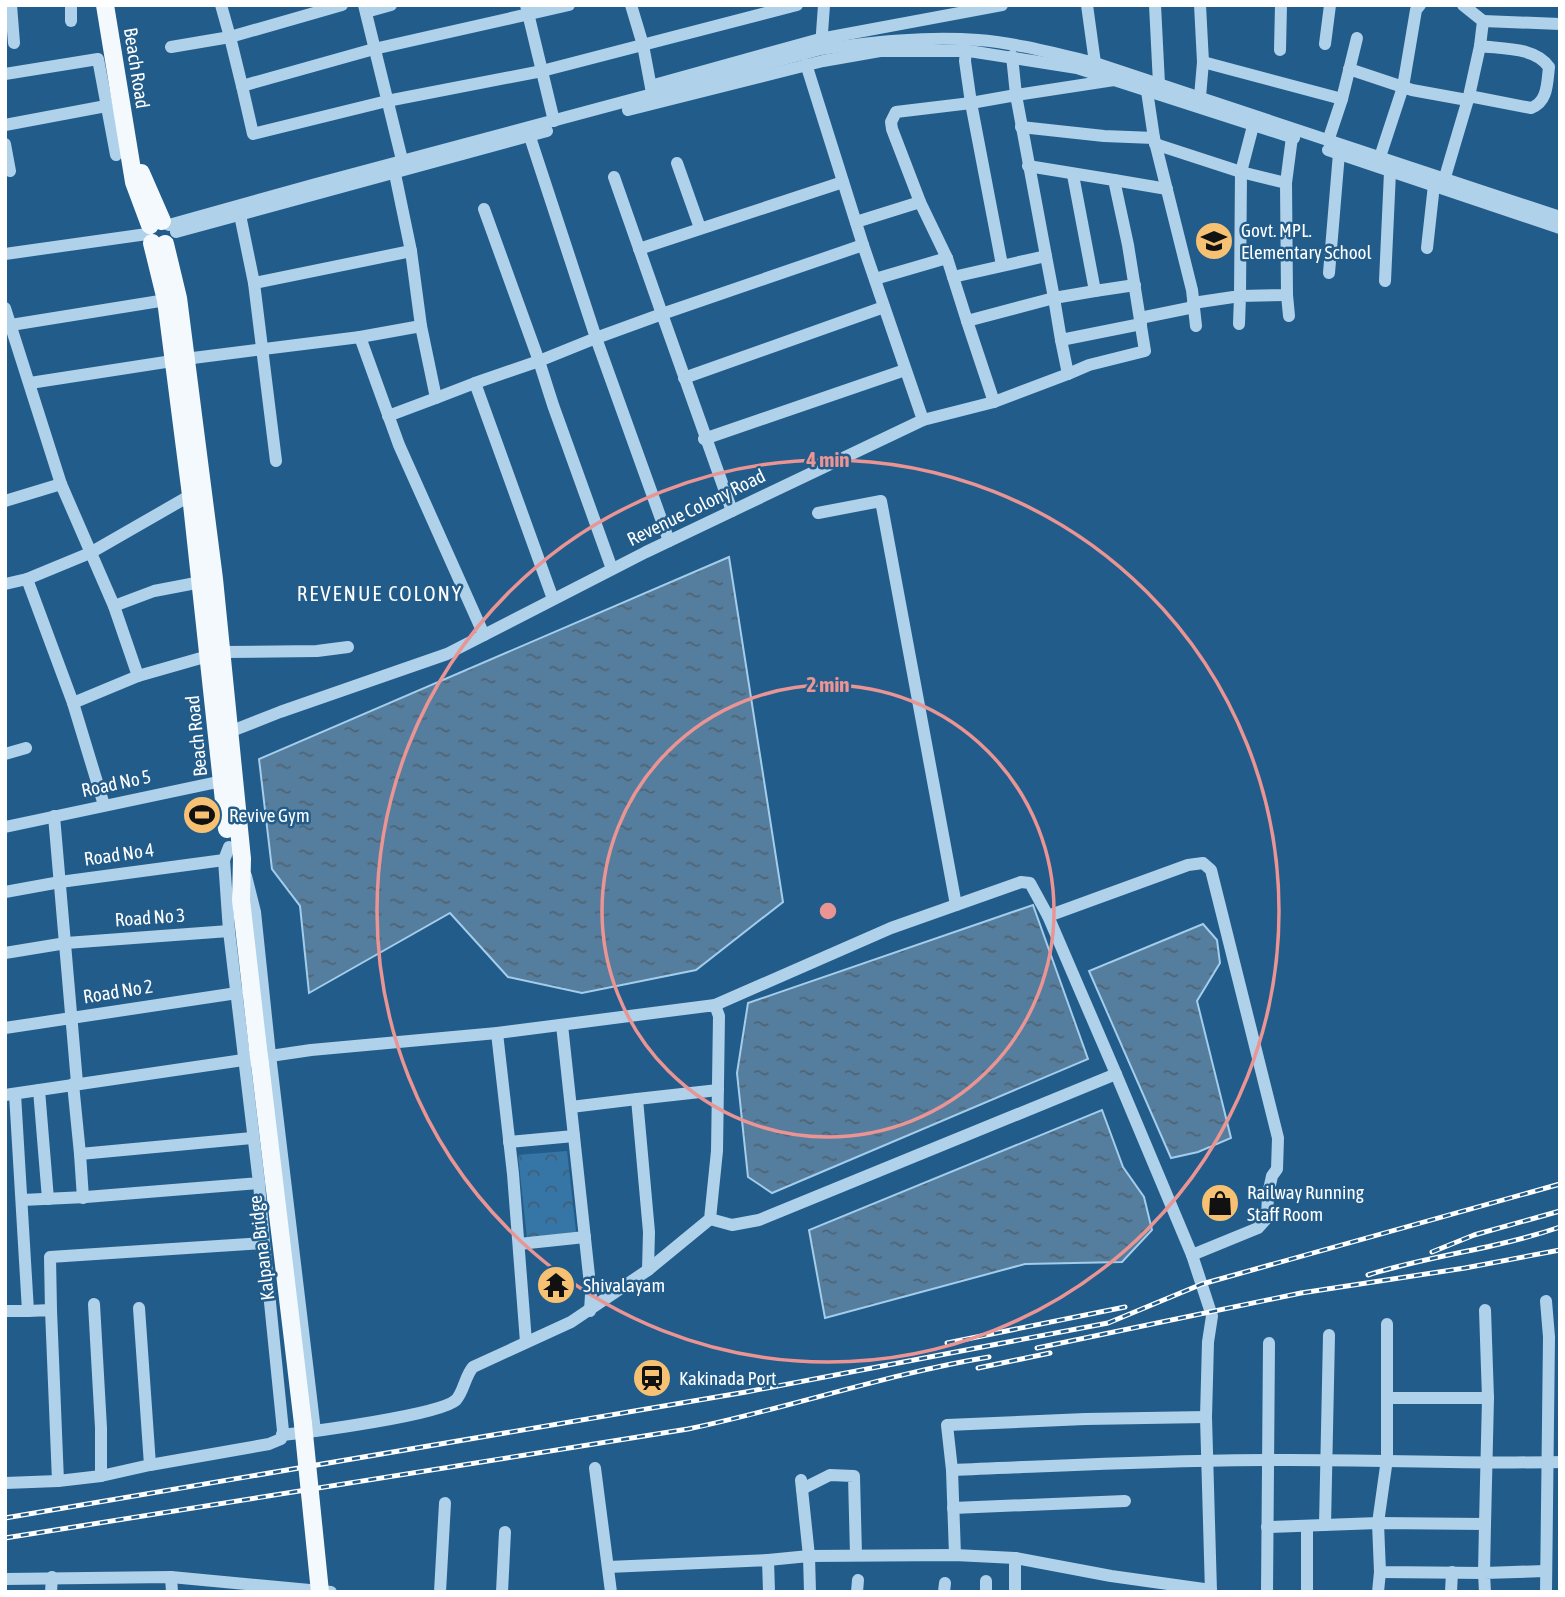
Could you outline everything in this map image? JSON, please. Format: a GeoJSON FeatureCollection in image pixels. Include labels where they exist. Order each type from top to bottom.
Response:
{"type":"FeatureCollection","features":[{"type":"Feature","properties":{"kind":"main road","name":"Beach Road"},"geometry":{"type":"LineString","coordinates":[[105,5],[126,138],[160,232],[178,298],[179,360],[191,495],[201,582],[215,654]]}},
{"type":"Feature","properties":{"kind":"main road","name":"Beach Road"},"geometry":{"type":"LineString","coordinates":[[160,232],[166,300],[179,360],[215,654],[229,780],[232,855],[241,900]]}},
{"type":"Feature","properties":{"kind":"main road","name":"Kalpana Bridge"},"geometry":{"type":"LineString","coordinates":[[241,900],[258,1057],[309,1427],[311,1591]]}},
{"type":"Feature","properties":{"kind":"street"},"geometry":{"type":"LineString","coordinates":[[71,5],[71,21]]}},
{"type":"Feature","properties":{"kind":"street"},"geometry":{"type":"LineString","coordinates":[[221,5],[253,134],[387,101],[542,71],[766,9],[797,5]]}},
{"type":"Feature","properties":{"kind":"street"},"geometry":{"type":"LineString","coordinates":[[172,47],[230,37],[342,5]]}},
{"type":"Feature","properties":{"kind":"street"},"geometry":{"type":"LineString","coordinates":[[391,5],[365,9],[403,167],[421,326],[436,398]]}},
{"type":"Feature","properties":{"kind":"street"},"geometry":{"type":"LineString","coordinates":[[242,86],[527,10],[569,5]]}},
{"type":"Feature","properties":{"kind":"street"},"geometry":{"type":"LineString","coordinates":[[631,5],[643,45],[652,95]]}},
{"type":"Feature","properties":{"kind":"street"},"geometry":{"type":"LineString","coordinates":[[821,50],[824,5]]}},
{"type":"Feature","properties":{"kind":"street"},"geometry":{"type":"LineString","coordinates":[[160,232],[403,167],[530,137],[652,95],[1002,5]]}},
{"type":"Feature","properties":{"kind":"street"},"geometry":{"type":"LineString","coordinates":[[1087,5],[1094,68]]}},
{"type":"Feature","properties":{"kind":"street"},"geometry":{"type":"LineString","coordinates":[[1155,5],[1154,141],[1194,305],[1196,326]]}},
{"type":"Feature","properties":{"kind":"street"},"geometry":{"type":"LineString","coordinates":[[1200,5],[1203,62],[1200,97]]}},
{"type":"Feature","properties":{"kind":"street"},"geometry":{"type":"LineString","coordinates":[[1280,50],[1281,5]]}},
{"type":"Feature","properties":{"kind":"street"},"geometry":{"type":"LineString","coordinates":[[1325,44],[1330,5]]}},
{"type":"Feature","properties":{"kind":"street"},"geometry":{"type":"LineString","coordinates":[[1378,162],[1405,77],[1416,10],[1420,5]]}},
{"type":"Feature","properties":{"kind":"street"},"geometry":{"type":"LineString","coordinates":[[1463,5],[1477,14],[1560,24]]}},
{"type":"Feature","properties":{"kind":"street"},"geometry":{"type":"LineString","coordinates":[[9,10],[14,43]]}},
{"type":"Feature","properties":{"kind":"street"},"geometry":{"type":"LineString","coordinates":[[527,10],[553,117]]}},
{"type":"Feature","properties":{"kind":"street"},"geometry":{"type":"LineString","coordinates":[[1445,177],[1480,46],[1477,14]]}},
{"type":"Feature","properties":{"kind":"street"},"geometry":{"type":"LineString","coordinates":[[1328,141],[1357,38]]}},
{"type":"Feature","properties":{"kind":"street"},"geometry":{"type":"LineString","coordinates":[[5,254],[160,232],[240,215],[403,167],[553,117],[806,64],[821,50],[878,41],[980,40],[1025,46],[1153,88],[1254,126],[1339,153],[1445,177],[1560,217]]}},
{"type":"Feature","properties":{"kind":"street"},"geometry":{"type":"LineString","coordinates":[[1349,69],[1401,87],[1531,108],[1539,105],[1546,94],[1549,68],[1544,59],[1535,54],[1480,46]]}},
{"type":"Feature","properties":{"kind":"street"},"geometry":{"type":"LineString","coordinates":[[821,50],[966,51],[1094,68],[1114,80],[1200,97],[1328,141],[1378,162],[1390,172],[1560,228]]}},
{"type":"Feature","properties":{"kind":"street"},"geometry":{"type":"LineString","coordinates":[[966,51],[971,103],[1002,265]]}},
{"type":"Feature","properties":{"kind":"street"},"geometry":{"type":"LineString","coordinates":[[1012,56],[1021,127],[1068,374]]}},
{"type":"Feature","properties":{"kind":"street"},"geometry":{"type":"LineString","coordinates":[[5,74],[98,59],[116,155]]}},
{"type":"Feature","properties":{"kind":"street"},"geometry":{"type":"LineString","coordinates":[[1203,62],[1342,99]]}},
{"type":"Feature","properties":{"kind":"street"},"geometry":{"type":"LineString","coordinates":[[806,64],[863,245],[923,420]]}},
{"type":"Feature","properties":{"kind":"street"},"geometry":{"type":"LineString","coordinates":[[994,402],[947,258],[920,202],[891,130],[893,115],[896,112],[1114,80]]}},
{"type":"Feature","properties":{"kind":"street"},"geometry":{"type":"LineString","coordinates":[[5,125],[106,106]]}},
{"type":"Feature","properties":{"kind":"street"},"geometry":{"type":"LineString","coordinates":[[1239,324],[1241,172],[1254,126]]}},
{"type":"Feature","properties":{"kind":"street"},"geometry":{"type":"LineString","coordinates":[[1021,127],[1154,141],[1241,172],[1286,183]]}},
{"type":"Feature","properties":{"kind":"street"},"geometry":{"type":"LineString","coordinates":[[530,137],[596,338],[669,541]]}},
{"type":"Feature","properties":{"kind":"street"},"geometry":{"type":"LineString","coordinates":[[1289,316],[1286,183],[1292,137]]}},
{"type":"Feature","properties":{"kind":"street"},"geometry":{"type":"LineString","coordinates":[[5,145],[10,171]]}},
{"type":"Feature","properties":{"kind":"street"},"geometry":{"type":"LineString","coordinates":[[1329,273],[1339,153]]}},
{"type":"Feature","properties":{"kind":"street"},"geometry":{"type":"LineString","coordinates":[[677,163],[700,229]]}},
{"type":"Feature","properties":{"kind":"street"},"geometry":{"type":"LineString","coordinates":[[1028,166],[1167,189]]}},
{"type":"Feature","properties":{"kind":"street"},"geometry":{"type":"LineString","coordinates":[[1385,281],[1390,172]]}},
{"type":"Feature","properties":{"kind":"street"},"geometry":{"type":"LineString","coordinates":[[1073,175],[1096,291]]}},
{"type":"Feature","properties":{"kind":"street"},"geometry":{"type":"LineString","coordinates":[[614,177],[704,439],[732,511]]}},
{"type":"Feature","properties":{"kind":"street"},"geometry":{"type":"LineString","coordinates":[[1114,180],[1141,321]]}},
{"type":"Feature","properties":{"kind":"street"},"geometry":{"type":"LineString","coordinates":[[639,249],[843,182]]}},
{"type":"Feature","properties":{"kind":"street"},"geometry":{"type":"LineString","coordinates":[[1427,248],[1433,185]]}},
{"type":"Feature","properties":{"kind":"street"},"geometry":{"type":"LineString","coordinates":[[856,222],[920,202]]}},
{"type":"Feature","properties":{"kind":"street"},"geometry":{"type":"LineString","coordinates":[[484,209],[612,569]]}},
{"type":"Feature","properties":{"kind":"street"},"geometry":{"type":"LineString","coordinates":[[240,215],[254,283],[276,461]]}},
{"type":"Feature","properties":{"kind":"street"},"geometry":{"type":"LineString","coordinates":[[388,416],[662,314],[863,245]]}},
{"type":"Feature","properties":{"kind":"street"},"geometry":{"type":"LineString","coordinates":[[254,283],[411,251]]}},
{"type":"Feature","properties":{"kind":"street"},"geometry":{"type":"LineString","coordinates":[[953,277],[1046,256]]}},
{"type":"Feature","properties":{"kind":"street"},"geometry":{"type":"LineString","coordinates":[[875,279],[947,258]]}},
{"type":"Feature","properties":{"kind":"street"},"geometry":{"type":"LineString","coordinates":[[967,321],[1054,298],[1135,285]]}},
{"type":"Feature","properties":{"kind":"street"},"geometry":{"type":"LineString","coordinates":[[1061,341],[1194,305],[1240,296],[1287,295]]}},
{"type":"Feature","properties":{"kind":"street"},"geometry":{"type":"LineString","coordinates":[[11,325],[166,300]]}},
{"type":"Feature","properties":{"kind":"street"},"geometry":{"type":"LineString","coordinates":[[684,378],[884,307]]}},
{"type":"Feature","properties":{"kind":"street"},"geometry":{"type":"LineString","coordinates":[[5,308],[61,484],[114,606],[138,676]]}},
{"type":"Feature","properties":{"kind":"street","name":"Revenue Colony Road"},"geometry":{"type":"LineString","coordinates":[[224,735],[280,712],[447,653],[669,541],[923,420],[994,402],[1089,365],[1146,351],[1141,321]]}},
{"type":"Feature","properties":{"kind":"street"},"geometry":{"type":"LineString","coordinates":[[30,383],[421,326]]}},
{"type":"Feature","properties":{"kind":"street"},"geometry":{"type":"LineString","coordinates":[[360,337],[388,416],[484,635]]}},
{"type":"Feature","properties":{"kind":"street"},"geometry":{"type":"LineString","coordinates":[[704,439],[905,370]]}},
{"type":"Feature","properties":{"kind":"street"},"geometry":{"type":"LineString","coordinates":[[475,383],[553,599]]}},
{"type":"Feature","properties":{"kind":"street"},"geometry":{"type":"LineString","coordinates":[[5,501],[61,484]]}},
{"type":"Feature","properties":{"kind":"street"},"geometry":{"type":"LineString","coordinates":[[5,584],[27,579],[90,553],[191,495]]}},
{"type":"Feature","properties":{"kind":"street"},"geometry":{"type":"LineString","coordinates":[[818,513],[881,500],[956,905]]}},
{"type":"Feature","properties":{"kind":"street"},"geometry":{"type":"LineString","coordinates":[[27,579],[73,703],[104,805]]}},
{"type":"Feature","properties":{"kind":"street"},"geometry":{"type":"LineString","coordinates":[[114,606],[154,591],[201,582]]}},
{"type":"Feature","properties":{"kind":"street"},"geometry":{"type":"LineString","coordinates":[[73,703],[138,676],[215,654],[317,651],[348,647]]}},
{"type":"Feature","properties":{"kind":"street"},"geometry":{"type":"LineString","coordinates":[[5,754],[26,748]]}},
{"type":"Feature","properties":{"kind":"street","name":"Road No 5"},"geometry":{"type":"LineString","coordinates":[[5,827],[229,780]]}},
{"type":"Feature","properties":{"kind":"street"},"geometry":{"type":"LineString","coordinates":[[54,816],[73,1018],[83,1198]]}},
{"type":"Feature","properties":{"kind":"street"},"geometry":{"type":"LineString","coordinates":[[232,855],[229,931],[237,993],[258,1057]]}},
{"type":"Feature","properties":{"kind":"street"},"geometry":{"type":"LineString","coordinates":[[232,855],[255,912],[258,1057],[252,1138],[282,1435]]}},
{"type":"Feature","properties":{"kind":"street","name":"Road No 4"},"geometry":{"type":"LineString","coordinates":[[5,892],[232,855]]}},
{"type":"Feature","properties":{"kind":"street"},"geometry":{"type":"LineString","coordinates":[[1048,916],[1188,865],[1203,863],[1211,870],[1278,1138],[1279,1157],[1268,1194],[1267,1219],[1258,1227],[1192,1255]]}},
{"type":"Feature","properties":{"kind":"street"},"geometry":{"type":"LineString","coordinates":[[28,1311],[22,1200],[10,1094],[258,1057],[497,1033],[715,1005],[891,928],[1021,882],[1030,883],[1048,916],[1116,1074],[1192,1255],[1212,1316],[1208,1342],[1206,1417],[1211,1591],[1015,1558],[955,1555],[809,1556],[608,1567]]}},
{"type":"Feature","properties":{"kind":"street","name":"Road No 3"},"geometry":{"type":"LineString","coordinates":[[5,953],[66,943],[229,931]]}},
{"type":"Feature","properties":{"kind":"street","name":"Road No 2"},"geometry":{"type":"LineString","coordinates":[[5,1028],[237,993]]}},
{"type":"Feature","properties":{"kind":"street"},"geometry":{"type":"LineString","coordinates":[[5,1483],[101,1476],[275,1443],[282,1435],[309,1427],[425,1412],[456,1399],[473,1367],[590,1311],[648,1270],[710,1219],[717,1151],[719,1016],[715,1005]]}},
{"type":"Feature","properties":{"kind":"street"},"geometry":{"type":"LineString","coordinates":[[562,1025],[591,1294],[590,1311]]}},
{"type":"Feature","properties":{"kind":"street"},"geometry":{"type":"LineString","coordinates":[[497,1033],[519,1244],[526,1342]]}},
{"type":"Feature","properties":{"kind":"street"},"geometry":{"type":"LineString","coordinates":[[710,1219],[732,1225],[759,1220],[1116,1074]]}},
{"type":"Feature","properties":{"kind":"street"},"geometry":{"type":"LineString","coordinates":[[39,1090],[48,1199]]}},
{"type":"Feature","properties":{"kind":"street"},"geometry":{"type":"LineString","coordinates":[[571,1107],[718,1090]]}},
{"type":"Feature","properties":{"kind":"street"},"geometry":{"type":"LineString","coordinates":[[637,1098],[649,1232],[648,1270]]}},
{"type":"Feature","properties":{"kind":"street"},"geometry":{"type":"LineString","coordinates":[[509,1142],[575,1136]]}},
{"type":"Feature","properties":{"kind":"street"},"geometry":{"type":"LineString","coordinates":[[80,1154],[252,1138]]}},
{"type":"Feature","properties":{"kind":"street"},"geometry":{"type":"LineString","coordinates":[[22,1200],[83,1198],[258,1183]]}},
{"type":"Feature","properties":{"kind":"street"},"geometry":{"type":"LineString","coordinates":[[519,1244],[585,1237]]}},
{"type":"Feature","properties":{"kind":"street"},"geometry":{"type":"LineString","coordinates":[[58,1481],[50,1257],[264,1243]]}},
{"type":"Feature","properties":{"kind":"street"},"geometry":{"type":"LineString","coordinates":[[1546,1301],[1554,1336],[1553,1462],[1545,1571],[1546,1592]]}},
{"type":"Feature","properties":{"kind":"street"},"geometry":{"type":"LineString","coordinates":[[94,1304],[101,1476]]}},
{"type":"Feature","properties":{"kind":"street"},"geometry":{"type":"LineString","coordinates":[[139,1308],[150,1465]]}},
{"type":"Feature","properties":{"kind":"street"},"geometry":{"type":"LineString","coordinates":[[5,1311],[51,1310]]}},
{"type":"Feature","properties":{"kind":"street"},"geometry":{"type":"LineString","coordinates":[[1485,1310],[1488,1398],[1485,1592]]}},
{"type":"Feature","properties":{"kind":"street"},"geometry":{"type":"LineString","coordinates":[[1378,1592],[1378,1523],[1387,1459],[1387,1324]]}},
{"type":"Feature","properties":{"kind":"street"},"geometry":{"type":"LineString","coordinates":[[1325,1525],[1329,1335]]}},
{"type":"Feature","properties":{"kind":"street"},"geometry":{"type":"LineString","coordinates":[[1267,1592],[1269,1343]]}},
{"type":"Feature","properties":{"kind":"street"},"geometry":{"type":"LineString","coordinates":[[1387,1398],[1488,1398]]}},
{"type":"Feature","properties":{"kind":"street"},"geometry":{"type":"LineString","coordinates":[[955,1555],[952,1470],[947,1425],[1206,1417]]}},
{"type":"Feature","properties":{"kind":"street"},"geometry":{"type":"LineString","coordinates":[[952,1470],[1268,1460],[1553,1462]]}},
{"type":"Feature","properties":{"kind":"street"},"geometry":{"type":"LineString","coordinates":[[595,1468],[611,1592]]}},
{"type":"Feature","properties":{"kind":"street"},"geometry":{"type":"LineString","coordinates":[[810,1592],[802,1484],[830,1475],[854,1476],[856,1555]]}},
{"type":"Feature","properties":{"kind":"street"},"geometry":{"type":"LineString","coordinates":[[953,1508],[1125,1500]]}},
{"type":"Feature","properties":{"kind":"street"},"geometry":{"type":"LineString","coordinates":[[440,1592],[445,1503]]}},
{"type":"Feature","properties":{"kind":"street"},"geometry":{"type":"LineString","coordinates":[[1267,1527],[1378,1523],[1485,1524]]}},
{"type":"Feature","properties":{"kind":"street"},"geometry":{"type":"LineString","coordinates":[[1307,1527],[1307,1592]]}},
{"type":"Feature","properties":{"kind":"street"},"geometry":{"type":"LineString","coordinates":[[502,1592],[505,1532]]}},
{"type":"Feature","properties":{"kind":"street"},"geometry":{"type":"LineString","coordinates":[[1015,1558],[1015,1592]]}},
{"type":"Feature","properties":{"kind":"street"},"geometry":{"type":"LineString","coordinates":[[768,1560],[769,1592]]}},
{"type":"Feature","properties":{"kind":"street"},"geometry":{"type":"LineString","coordinates":[[1380,1572],[1545,1571]]}},
{"type":"Feature","properties":{"kind":"street"},"geometry":{"type":"LineString","coordinates":[[1451,1592],[1452,1572]]}},
{"type":"Feature","properties":{"kind":"street"},"geometry":{"type":"LineString","coordinates":[[1111,1576],[1111,1592]]}},
{"type":"Feature","properties":{"kind":"street"},"geometry":{"type":"LineString","coordinates":[[51,1592],[52,1577]]}},
{"type":"Feature","properties":{"kind":"street"},"geometry":{"type":"LineString","coordinates":[[171,1577],[172,1592]]}},
{"type":"Feature","properties":{"kind":"street"},"geometry":{"type":"LineString","coordinates":[[5,1579],[171,1577],[331,1592]]}},
{"type":"Feature","properties":{"kind":"green space"},"geometry":{"type":"Polygon","coordinates":[[[567,1151],[576,1232],[527,1238],[518,1155],[567,1151]]]}},
{"type":"Feature","properties":{"kind":"water"},"geometry":{"type":"Polygon","coordinates":[[[729,557],[783,902],[696,970],[582,993],[508,977],[450,913],[309,993],[300,906],[272,869],[259,759],[729,557]]]}},
{"type":"Feature","properties":{"kind":"water"},"geometry":{"type":"Polygon","coordinates":[[[1033,905],[1088,1059],[772,1193],[748,1177],[737,1073],[748,1003],[1033,905]]]}},
{"type":"Feature","properties":{"kind":"water"},"geometry":{"type":"Polygon","coordinates":[[[1203,924],[1217,940],[1220,963],[1197,1001],[1231,1138],[1198,1152],[1171,1158],[1089,971],[1203,924]]]}},
{"type":"Feature","properties":{"kind":"water"},"geometry":{"type":"Polygon","coordinates":[[[1102,1110],[1123,1167],[1144,1197],[1152,1230],[1122,1262],[1025,1264],[825,1318],[809,1230],[1102,1110]]]}},
{"type":"Feature","properties":{"kind":"railway"},"geometry":{"type":"LineString","coordinates":[[5,1518],[746,1392],[1108,1323],[1202,1284],[1560,1184]]}},
{"type":"Feature","properties":{"kind":"railway"},"geometry":{"type":"LineString","coordinates":[[1432,1252],[1474,1235],[1560,1211]]}},
{"type":"Feature","properties":{"kind":"railway"},"geometry":{"type":"LineString","coordinates":[[1368,1275],[1560,1227]]}},
{"type":"Feature","properties":{"kind":"railway"},"geometry":{"type":"LineString","coordinates":[[1037,1348],[1301,1293],[1465,1268],[1560,1250]]}},
{"type":"Feature","properties":{"kind":"railway"},"geometry":{"type":"LineString","coordinates":[[947,1343],[1125,1307]]}},
{"type":"Feature","properties":{"kind":"railway"},"geometry":{"type":"LineString","coordinates":[[978,1368],[1050,1353]]}},
{"type":"Feature","properties":{"kind":"railway"},"geometry":{"type":"LineString","coordinates":[[5,1538],[688,1429],[913,1372],[989,1357]]}},
{"type":"Feature","properties":{"kind":"place","name":"Govt. MPL. Elementary School"},"geometry":{"type":"Point","coordinates":[1214,241]}},
{"type":"Feature","properties":{"kind":"place","name":"Revive Gym"},"geometry":{"type":"Point","coordinates":[202,815]}},
{"type":"Feature","properties":{"kind":"place","name":"Railway Running Staff Room"},"geometry":{"type":"Point","coordinates":[1220,1203]}},
{"type":"Feature","properties":{"kind":"place","name":"Shivalayam"},"geometry":{"type":"Point","coordinates":[556,1285]}},
{"type":"Feature","properties":{"kind":"place","name":"Kakinada Port"},"geometry":{"type":"Point","coordinates":[652,1378]}},
{"type":"Feature","properties":{"kind":"district","name":"REVENUE COLONY"},"geometry":{"type":"Point","coordinates":[380,594]}}]}
